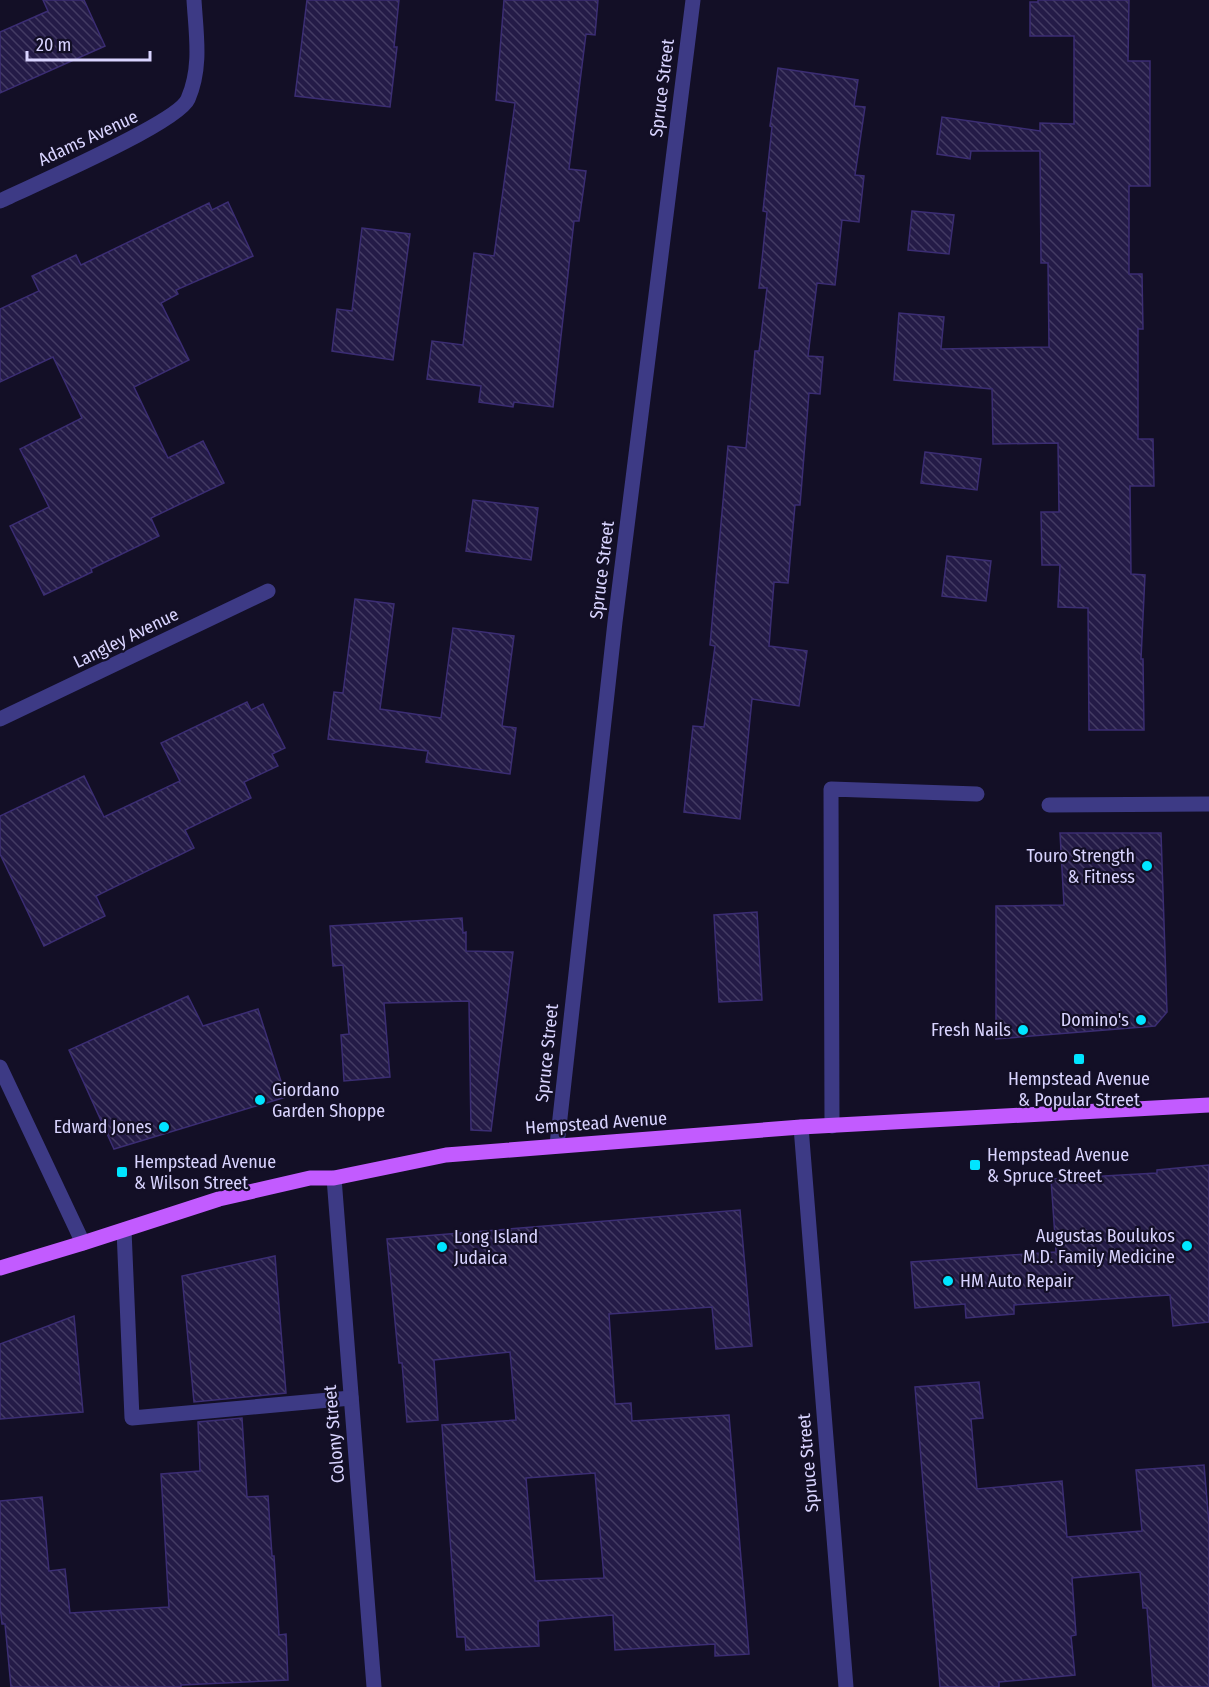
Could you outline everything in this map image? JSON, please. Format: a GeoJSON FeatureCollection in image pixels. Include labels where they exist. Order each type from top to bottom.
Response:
{"type":"FeatureCollection","features":[{"type":"Feature","properties":{"kind":"main road","name":"Hempstead Avenue"},"geometry":{"type":"LineString","coordinates":[[0,1268],[83,1244],[219,1199],[310,1178],[334,1178],[446,1155],[801,1127],[1209,1105]]}},
{"type":"Feature","properties":{"kind":"street","name":"Adams Avenue"},"geometry":{"type":"LineString","coordinates":[[0,201],[156,127],[188,102],[198,65],[194,0]]}},
{"type":"Feature","properties":{"kind":"street","name":"Spruce Street"},"geometry":{"type":"LineString","coordinates":[[557,1145],[615,622],[693,0]]}},
{"type":"Feature","properties":{"kind":"street","name":"Langley Avenue"},"geometry":{"type":"LineString","coordinates":[[0,719],[268,591]]}},
{"type":"Feature","properties":{"kind":"street"},"geometry":{"type":"LineString","coordinates":[[832,1126],[831,789],[976,794]]}},
{"type":"Feature","properties":{"kind":"street"},"geometry":{"type":"LineString","coordinates":[[1048,805],[1209,804]]}},
{"type":"Feature","properties":{"kind":"street"},"geometry":{"type":"LineString","coordinates":[[0,1067],[83,1244]]}},
{"type":"Feature","properties":{"kind":"street","name":"Spruce Street"},"geometry":{"type":"LineString","coordinates":[[801,1127],[846,1687]]}},
{"type":"Feature","properties":{"kind":"street","name":"Colony Street"},"geometry":{"type":"LineString","coordinates":[[334,1178],[374,1687]]}},
{"type":"Feature","properties":{"kind":"street"},"geometry":{"type":"LineString","coordinates":[[124,1230],[132,1418],[351,1398]]}},
{"type":"Feature","properties":{"kind":"building"},"geometry":{"type":"Polygon","coordinates":[[[43,0],[84,0],[105,46],[0,93],[0,32],[48,11],[43,0]]]}},
{"type":"Feature","properties":{"kind":"building"},"geometry":{"type":"Polygon","coordinates":[[[307,0],[399,0],[394,47],[397,47],[390,107],[295,96],[307,0]]]}},
{"type":"Feature","properties":{"kind":"building"},"geometry":{"type":"Polygon","coordinates":[[[504,0],[598,0],[595,35],[586,34],[569,169],[586,171],[579,221],[574,221],[553,407],[514,402],[513,407],[479,402],[481,386],[427,379],[432,341],[463,345],[474,253],[494,256],[515,103],[496,100],[504,0]]]}},
{"type":"Feature","properties":{"kind":"building"},"geometry":{"type":"Polygon","coordinates":[[[1038,0],[1129,0],[1128,61],[1150,61],[1150,186],[1129,186],[1129,274],[1142,274],[1143,329],[1138,329],[1138,439],[1153,439],[1154,486],[1130,486],[1131,574],[1145,575],[1141,659],[1143,659],[1144,730],[1089,730],[1088,608],[1058,607],[1060,565],[1042,565],[1041,512],[1059,512],[1058,443],[993,444],[992,389],[894,380],[899,313],[944,317],[941,349],[1049,347],[1048,263],[1041,263],[1040,151],[971,151],[970,159],[937,154],[942,117],[1040,131],[1040,123],[1074,124],[1074,36],[1030,36],[1030,2],[1038,2],[1038,0]]]}},
{"type":"Feature","properties":{"kind":"building"},"geometry":{"type":"Polygon","coordinates":[[[778,68],[858,80],[854,106],[865,107],[855,175],[864,176],[859,222],[842,220],[835,285],[817,283],[808,356],[823,357],[820,394],[809,393],[800,505],[795,505],[788,583],[774,582],[769,646],[807,651],[799,706],[752,699],[740,819],[684,812],[693,726],[704,727],[715,646],[710,645],[728,446],[746,448],[755,351],[759,351],[767,288],[759,288],[767,212],[763,211],[772,127],[770,126],[778,68]]]}},
{"type":"Feature","properties":{"kind":"building"},"geometry":{"type":"Polygon","coordinates":[[[228,202],[253,256],[176,290],[178,294],[161,303],[189,360],[134,387],[168,458],[203,441],[224,483],[151,518],[159,536],[44,595],[10,526],[49,507],[20,449],[82,418],[53,357],[0,382],[0,309],[39,291],[32,276],[76,255],[81,265],[209,203],[212,210],[228,202]]]}},
{"type":"Feature","properties":{"kind":"building"},"geometry":{"type":"Polygon","coordinates":[[[912,211],[954,215],[949,254],[908,250],[912,211]]]}},
{"type":"Feature","properties":{"kind":"building"},"geometry":{"type":"Polygon","coordinates":[[[362,228],[410,234],[393,360],[332,351],[337,309],[352,311],[362,228]]]}},
{"type":"Feature","properties":{"kind":"building"},"geometry":{"type":"Polygon","coordinates":[[[925,452],[981,459],[977,490],[921,483],[925,452]]]}},
{"type":"Feature","properties":{"kind":"building"},"geometry":{"type":"Polygon","coordinates":[[[473,500],[538,508],[531,560],[466,551],[473,500]]]}},
{"type":"Feature","properties":{"kind":"building"},"geometry":{"type":"Polygon","coordinates":[[[947,556],[991,561],[986,601],[942,596],[947,556]]]}},
{"type":"Feature","properties":{"kind":"building"},"geometry":{"type":"Polygon","coordinates":[[[355,599],[394,604],[380,709],[441,718],[453,628],[514,636],[502,726],[516,728],[510,774],[426,762],[428,751],[328,739],[334,692],[343,693],[355,599]]]}},
{"type":"Feature","properties":{"kind":"building"},"geometry":{"type":"Polygon","coordinates":[[[247,702],[251,710],[263,704],[285,748],[272,754],[278,766],[244,782],[251,798],[185,830],[194,848],[96,896],[105,916],[44,946],[0,854],[0,816],[84,776],[104,817],[180,781],[161,743],[247,702]]]}},
{"type":"Feature","properties":{"kind":"building"},"geometry":{"type":"Polygon","coordinates":[[[1060,833],[1161,833],[1167,1012],[1155,1026],[996,1039],[996,906],[1064,905],[1060,833]]]}},
{"type":"Feature","properties":{"kind":"building"},"geometry":{"type":"Polygon","coordinates":[[[757,912],[762,1000],[719,1002],[714,915],[757,912]]]}},
{"type":"Feature","properties":{"kind":"building"},"geometry":{"type":"Polygon","coordinates":[[[462,918],[463,933],[466,932],[466,951],[513,952],[491,1131],[471,1130],[469,1001],[384,1003],[390,1077],[344,1081],[341,1035],[349,1034],[343,965],[333,966],[330,926],[462,918]]]}},
{"type":"Feature","properties":{"kind":"building"},"geometry":{"type":"Polygon","coordinates":[[[188,996],[203,1026],[258,1009],[286,1097],[114,1149],[69,1050],[188,996]]]}},
{"type":"Feature","properties":{"kind":"building"},"geometry":{"type":"Polygon","coordinates":[[[1209,1165],[1209,1322],[1173,1326],[1170,1295],[1014,1305],[1014,1314],[966,1318],[965,1304],[915,1308],[911,1262],[1056,1252],[1051,1179],[1157,1173],[1157,1170],[1209,1165]]]}},
{"type":"Feature","properties":{"kind":"building"},"geometry":{"type":"Polygon","coordinates":[[[740,1210],[752,1346],[716,1349],[712,1307],[609,1314],[615,1404],[631,1403],[632,1421],[729,1415],[749,1654],[715,1656],[715,1644],[615,1650],[613,1615],[538,1621],[539,1646],[466,1650],[465,1637],[457,1637],[442,1425],[516,1420],[510,1352],[434,1360],[438,1420],[407,1422],[387,1239],[740,1210]],[[595,1473],[526,1478],[535,1581],[604,1578],[595,1473]]]}},
{"type":"Feature","properties":{"kind":"building"},"geometry":{"type":"Polygon","coordinates":[[[275,1256],[286,1393],[194,1402],[182,1276],[275,1256]]]}},
{"type":"Feature","properties":{"kind":"building"},"geometry":{"type":"Polygon","coordinates":[[[74,1316],[83,1412],[0,1419],[0,1344],[74,1316]]]}},
{"type":"Feature","properties":{"kind":"building"},"geometry":{"type":"Polygon","coordinates":[[[979,1382],[983,1418],[971,1419],[977,1489],[1062,1481],[1067,1537],[1142,1531],[1136,1470],[1204,1465],[1209,1523],[1209,1687],[1153,1687],[1147,1608],[1143,1608],[1140,1572],[1072,1578],[1076,1635],[1071,1636],[1075,1675],[999,1682],[999,1687],[940,1687],[915,1387],[979,1382]]]}},
{"type":"Feature","properties":{"kind":"building"},"geometry":{"type":"Polygon","coordinates":[[[242,1418],[247,1497],[268,1496],[279,1635],[286,1634],[288,1680],[181,1685],[181,1687],[11,1687],[5,1624],[2,1624],[0,1606],[0,1501],[42,1497],[49,1571],[65,1569],[70,1613],[169,1607],[161,1474],[200,1471],[198,1422],[242,1418]]]}},
{"type":"Feature","properties":{"kind":"place","name":"Touro Strength & Fitness"},"geometry":{"type":"Point","coordinates":[1147,866]}},
{"type":"Feature","properties":{"kind":"place","name":"Domino's"},"geometry":{"type":"Point","coordinates":[1141,1020]}},
{"type":"Feature","properties":{"kind":"place","name":"Fresh Nails"},"geometry":{"type":"Point","coordinates":[1023,1030]}},
{"type":"Feature","properties":{"kind":"place","name":"Hempstead Avenue & Popular Street"},"geometry":{"type":"Point","coordinates":[1079,1059]}},
{"type":"Feature","properties":{"kind":"place","name":"Giordano Garden Shoppe"},"geometry":{"type":"Point","coordinates":[260,1100]}},
{"type":"Feature","properties":{"kind":"place","name":"Edward Jones"},"geometry":{"type":"Point","coordinates":[164,1127]}},
{"type":"Feature","properties":{"kind":"place","name":"Hempstead Avenue & Spruce Street"},"geometry":{"type":"Point","coordinates":[975,1165]}},
{"type":"Feature","properties":{"kind":"place","name":"Hempstead Avenue & Wilson Street"},"geometry":{"type":"Point","coordinates":[122,1172]}},
{"type":"Feature","properties":{"kind":"place","name":"Augustas Boulukos M.D. Family Medicine"},"geometry":{"type":"Point","coordinates":[1187,1246]}},
{"type":"Feature","properties":{"kind":"place","name":"Long Island Judaica"},"geometry":{"type":"Point","coordinates":[442,1247]}},
{"type":"Feature","properties":{"kind":"place","name":"HM Auto Repair"},"geometry":{"type":"Point","coordinates":[948,1281]}}]}
